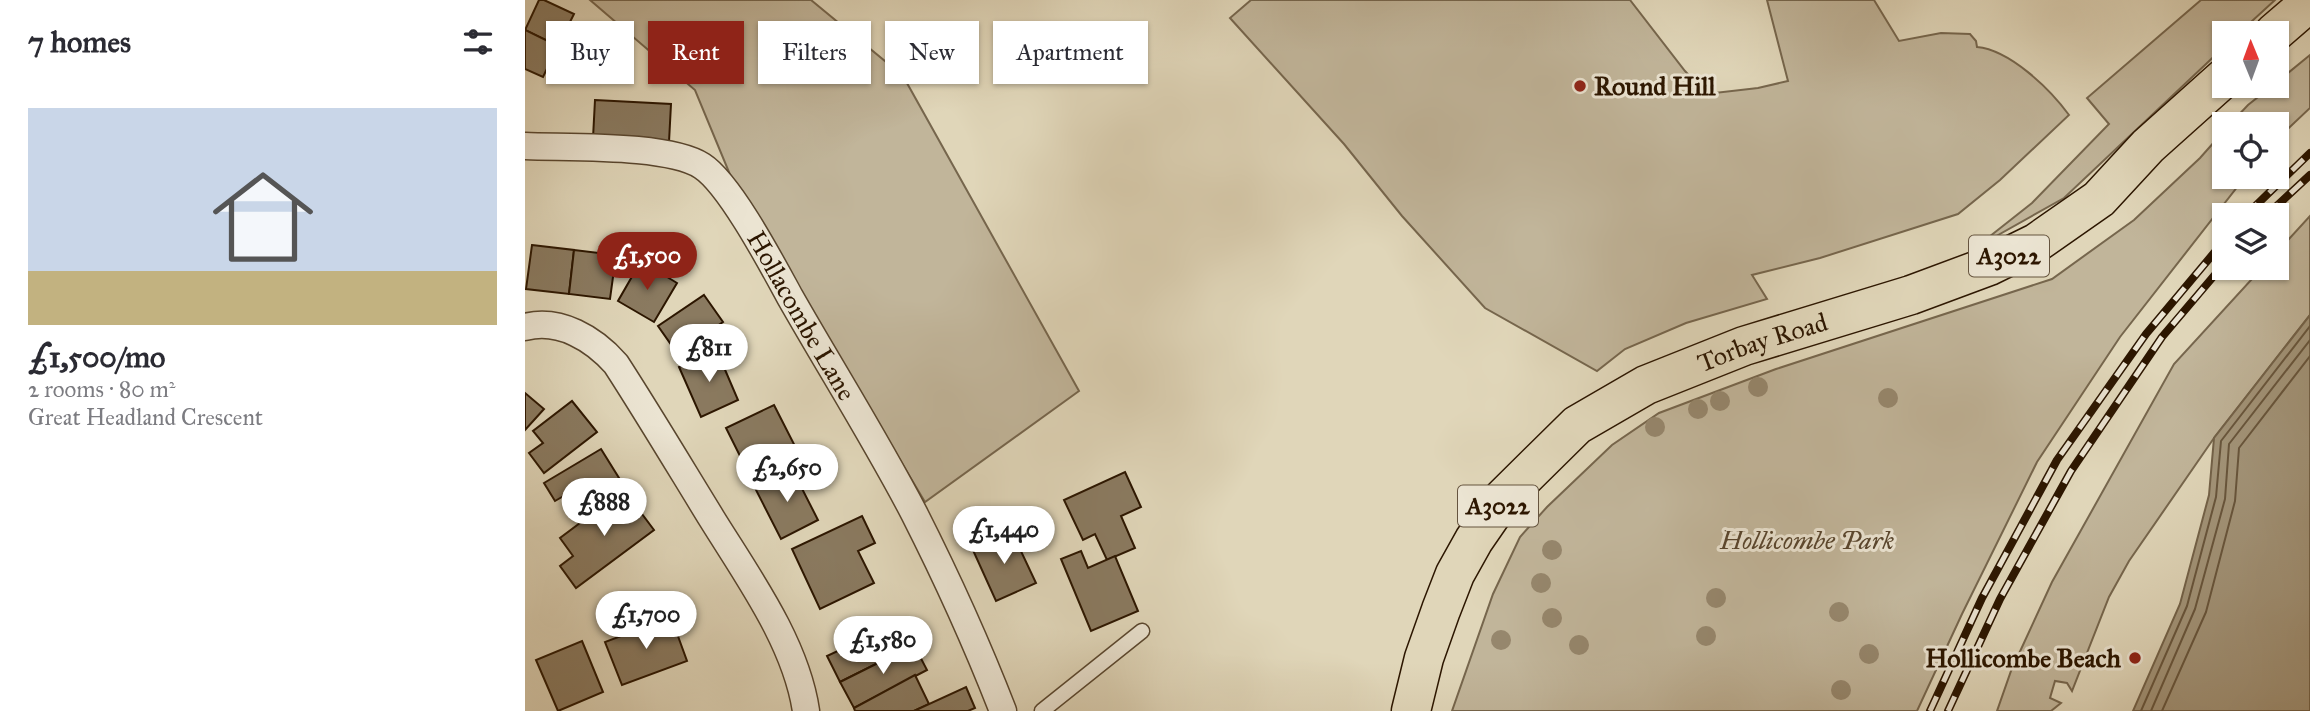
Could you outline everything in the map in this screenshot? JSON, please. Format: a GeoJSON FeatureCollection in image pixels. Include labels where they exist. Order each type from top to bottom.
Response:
{"type":"FeatureCollection","features":[{"type":"Feature","properties":{"kind":"main road"},"geometry":{"type":"LineString","coordinates":[[2288,21],[2310,2]]}},
{"type":"Feature","properties":{"kind":"main road","name":"Torbay Road"},"geometry":{"type":"LineString","coordinates":[[1411,711],[1424,658],[1441,610],[1455,574],[1474,540],[1503,498],[1577,425],[1646,385],[1744,346],[1924,290],[1989,266],[2036,243],[2099,199],[2148,146],[2212,89]]}},
{"type":"Feature","properties":{"kind":"street","name":"Hollacombe Lane"},"geometry":{"type":"LineString","coordinates":[[525,146],[639,150],[684,157],[704,167],[719,181],[758,242],[913,512],[982,657],[1003,711]]}},
{"type":"Feature","properties":{"kind":"street"},"geometry":{"type":"LineString","coordinates":[[525,327],[551,327],[586,337],[603,349],[616,364],[761,598],[787,650],[803,692],[806,711]]}},
{"type":"Feature","properties":{"kind":"lane"},"geometry":{"type":"LineString","coordinates":[[1042,711],[1142,631]]}},
{"type":"Feature","properties":{"kind":"green space"},"geometry":{"type":"Polygon","coordinates":[[[590,0],[811,0],[836,21],[758,21],[758,84],[871,84],[871,50],[885,61],[885,84],[907,84],[1079,391],[925,502],[731,177],[695,90],[688,84],[744,84],[744,21],[648,21],[648,50],[634,38],[634,21],[614,21],[590,0]]]}},
{"type":"Feature","properties":{"kind":"green space"},"geometry":{"type":"Polygon","coordinates":[[[1251,0],[1630,0],[1706,94],[1758,88],[1788,81],[1767,0],[1874,0],[1899,41],[1941,33],[1970,34],[1977,47],[2003,55],[2028,72],[2069,115],[2000,180],[1958,214],[1820,258],[1752,275],[1767,299],[1686,323],[1625,349],[1597,371],[1485,308],[1402,216],[1344,144],[1230,18],[1251,0]]]}},
{"type":"Feature","properties":{"kind":"green space"},"geometry":{"type":"Polygon","coordinates":[[[2201,0],[2275,0],[2252,21],[2212,21],[2212,58],[2064,198],[1975,248],[2032,203],[2109,124],[2087,98],[2201,0]]]}},
{"type":"Feature","properties":{"kind":"green space"},"geometry":{"type":"Polygon","coordinates":[[[2310,55],[2310,108],[2289,128],[2289,112],[2241,112],[2257,98],[2289,98],[2289,72],[2310,55]]]}},
{"type":"Feature","properties":{"kind":"green space","name":"Hollicombe Park"},"geometry":{"type":"Polygon","coordinates":[[[2212,144],[2212,189],[2236,189],[2225,203],[2212,203],[2212,219],[2120,337],[2037,462],[1917,711],[1452,711],[1493,594],[1520,537],[1547,507],[1612,445],[1659,413],[1776,369],[2052,279],[2134,220],[2212,144]]]}},
{"type":"Feature","properties":{"kind":"green space"},"geometry":{"type":"Polygon","coordinates":[[[2310,216],[2310,315],[2214,438],[2129,561],[2109,597],[2072,691],[2067,683],[2055,681],[2050,698],[2061,703],[2051,711],[1997,711],[2011,671],[2052,582],[2174,364],[2251,280],[2289,280],[2289,239],[2310,216]]]}},
{"type":"Feature","properties":{"kind":"water"},"geometry":{"type":"Polygon","coordinates":[[[2310,315],[2310,711],[2133,711],[2180,604],[2209,495],[2214,438],[2310,315]]]}},
{"type":"Feature","properties":{"kind":"building"},"geometry":{"type":"Polygon","coordinates":[[[539,0],[574,14],[570,21],[546,21],[546,40],[525,30],[539,0]]]}},
{"type":"Feature","properties":{"kind":"building"},"geometry":{"type":"Polygon","coordinates":[[[525,30],[546,40],[546,71],[543,77],[525,69],[525,30]]]}},
{"type":"Feature","properties":{"kind":"building"},"geometry":{"type":"Polygon","coordinates":[[[595,100],[671,104],[669,142],[593,138],[595,100]]]}},
{"type":"Feature","properties":{"kind":"building"},"geometry":{"type":"Polygon","coordinates":[[[532,245],[574,250],[569,294],[526,289],[532,245]]]}},
{"type":"Feature","properties":{"kind":"building"},"geometry":{"type":"Polygon","coordinates":[[[574,250],[616,255],[610,299],[569,294],[574,250]]]}},
{"type":"Feature","properties":{"kind":"building"},"geometry":{"type":"Polygon","coordinates":[[[641,261],[677,283],[654,322],[618,301],[641,261]]]}},
{"type":"Feature","properties":{"kind":"building"},"geometry":{"type":"Polygon","coordinates":[[[704,295],[723,322],[677,353],[658,326],[704,295]]]}},
{"type":"Feature","properties":{"kind":"building"},"geometry":{"type":"Polygon","coordinates":[[[717,351],[738,400],[701,417],[679,367],[717,351]]]}},
{"type":"Feature","properties":{"kind":"building"},"geometry":{"type":"Polygon","coordinates":[[[525,393],[544,409],[525,430],[525,393]]]}},
{"type":"Feature","properties":{"kind":"building"},"geometry":{"type":"Polygon","coordinates":[[[572,401],[597,432],[544,473],[529,453],[543,443],[533,431],[572,401]]]}},
{"type":"Feature","properties":{"kind":"building"},"geometry":{"type":"Polygon","coordinates":[[[774,405],[799,454],[751,478],[726,428],[774,405]]]}},
{"type":"Feature","properties":{"kind":"building"},"geometry":{"type":"Polygon","coordinates":[[[601,449],[619,478],[581,501],[574,490],[555,501],[544,483],[601,449]]]}},
{"type":"Feature","properties":{"kind":"building"},"geometry":{"type":"Polygon","coordinates":[[[792,469],[818,520],[781,539],[755,488],[792,469]]]}},
{"type":"Feature","properties":{"kind":"building"},"geometry":{"type":"Polygon","coordinates":[[[1125,472],[1141,507],[1121,516],[1135,548],[1107,560],[1095,534],[1083,540],[1064,500],[1125,472]]]}},
{"type":"Feature","properties":{"kind":"building"},"geometry":{"type":"Polygon","coordinates":[[[624,490],[654,530],[576,588],[560,566],[573,556],[560,538],[624,490]]]}},
{"type":"Feature","properties":{"kind":"building"},"geometry":{"type":"Polygon","coordinates":[[[862,516],[875,543],[858,551],[874,583],[820,609],[792,549],[862,516]]]}},
{"type":"Feature","properties":{"kind":"building"},"geometry":{"type":"Polygon","coordinates":[[[1011,530],[1036,583],[996,601],[972,548],[1011,530]]]}},
{"type":"Feature","properties":{"kind":"building"},"geometry":{"type":"Polygon","coordinates":[[[1081,551],[1088,568],[1115,556],[1138,611],[1091,631],[1061,559],[1081,551]]]}},
{"type":"Feature","properties":{"kind":"building"},"geometry":{"type":"Polygon","coordinates":[[[671,617],[687,661],[622,685],[605,642],[671,617]]]}},
{"type":"Feature","properties":{"kind":"building"},"geometry":{"type":"Polygon","coordinates":[[[889,627],[900,652],[840,682],[827,656],[889,627]]]}},
{"type":"Feature","properties":{"kind":"building"},"geometry":{"type":"Polygon","coordinates":[[[582,641],[603,692],[558,711],[536,660],[582,641]]]}},
{"type":"Feature","properties":{"kind":"building"},"geometry":{"type":"Polygon","coordinates":[[[914,645],[927,670],[854,708],[840,682],[914,645]]]}},
{"type":"Feature","properties":{"kind":"building"},"geometry":{"type":"Polygon","coordinates":[[[915,675],[929,704],[914,711],[855,711],[854,708],[915,675]]]}},
{"type":"Feature","properties":{"kind":"building"},"geometry":{"type":"Polygon","coordinates":[[[966,687],[975,708],[968,711],[914,711],[966,687]]]}},
{"type":"Feature","properties":{"kind":"railway"},"geometry":{"type":"LineString","coordinates":[[2258,203],[2310,153]]}},
{"type":"Feature","properties":{"kind":"railway"},"geometry":{"type":"LineString","coordinates":[[2280,203],[2310,175]]}},
{"type":"Feature","properties":{"kind":"railway"},"geometry":{"type":"LineString","coordinates":[[1930,711],[1982,598],[2057,460],[2146,334],[2212,255]]}},
{"type":"Feature","properties":{"kind":"railway"},"geometry":{"type":"LineString","coordinates":[[1948,711],[2000,599],[2071,471],[2162,337],[2212,278]]}},
{"type":"Feature","properties":{"kind":"place","name":"Round Hill"},"geometry":{"type":"Point","coordinates":[1580,86]}},
{"type":"Feature","properties":{"kind":"place","name":"Hollicombe Beach"},"geometry":{"type":"Point","coordinates":[2135,658]}}]}
